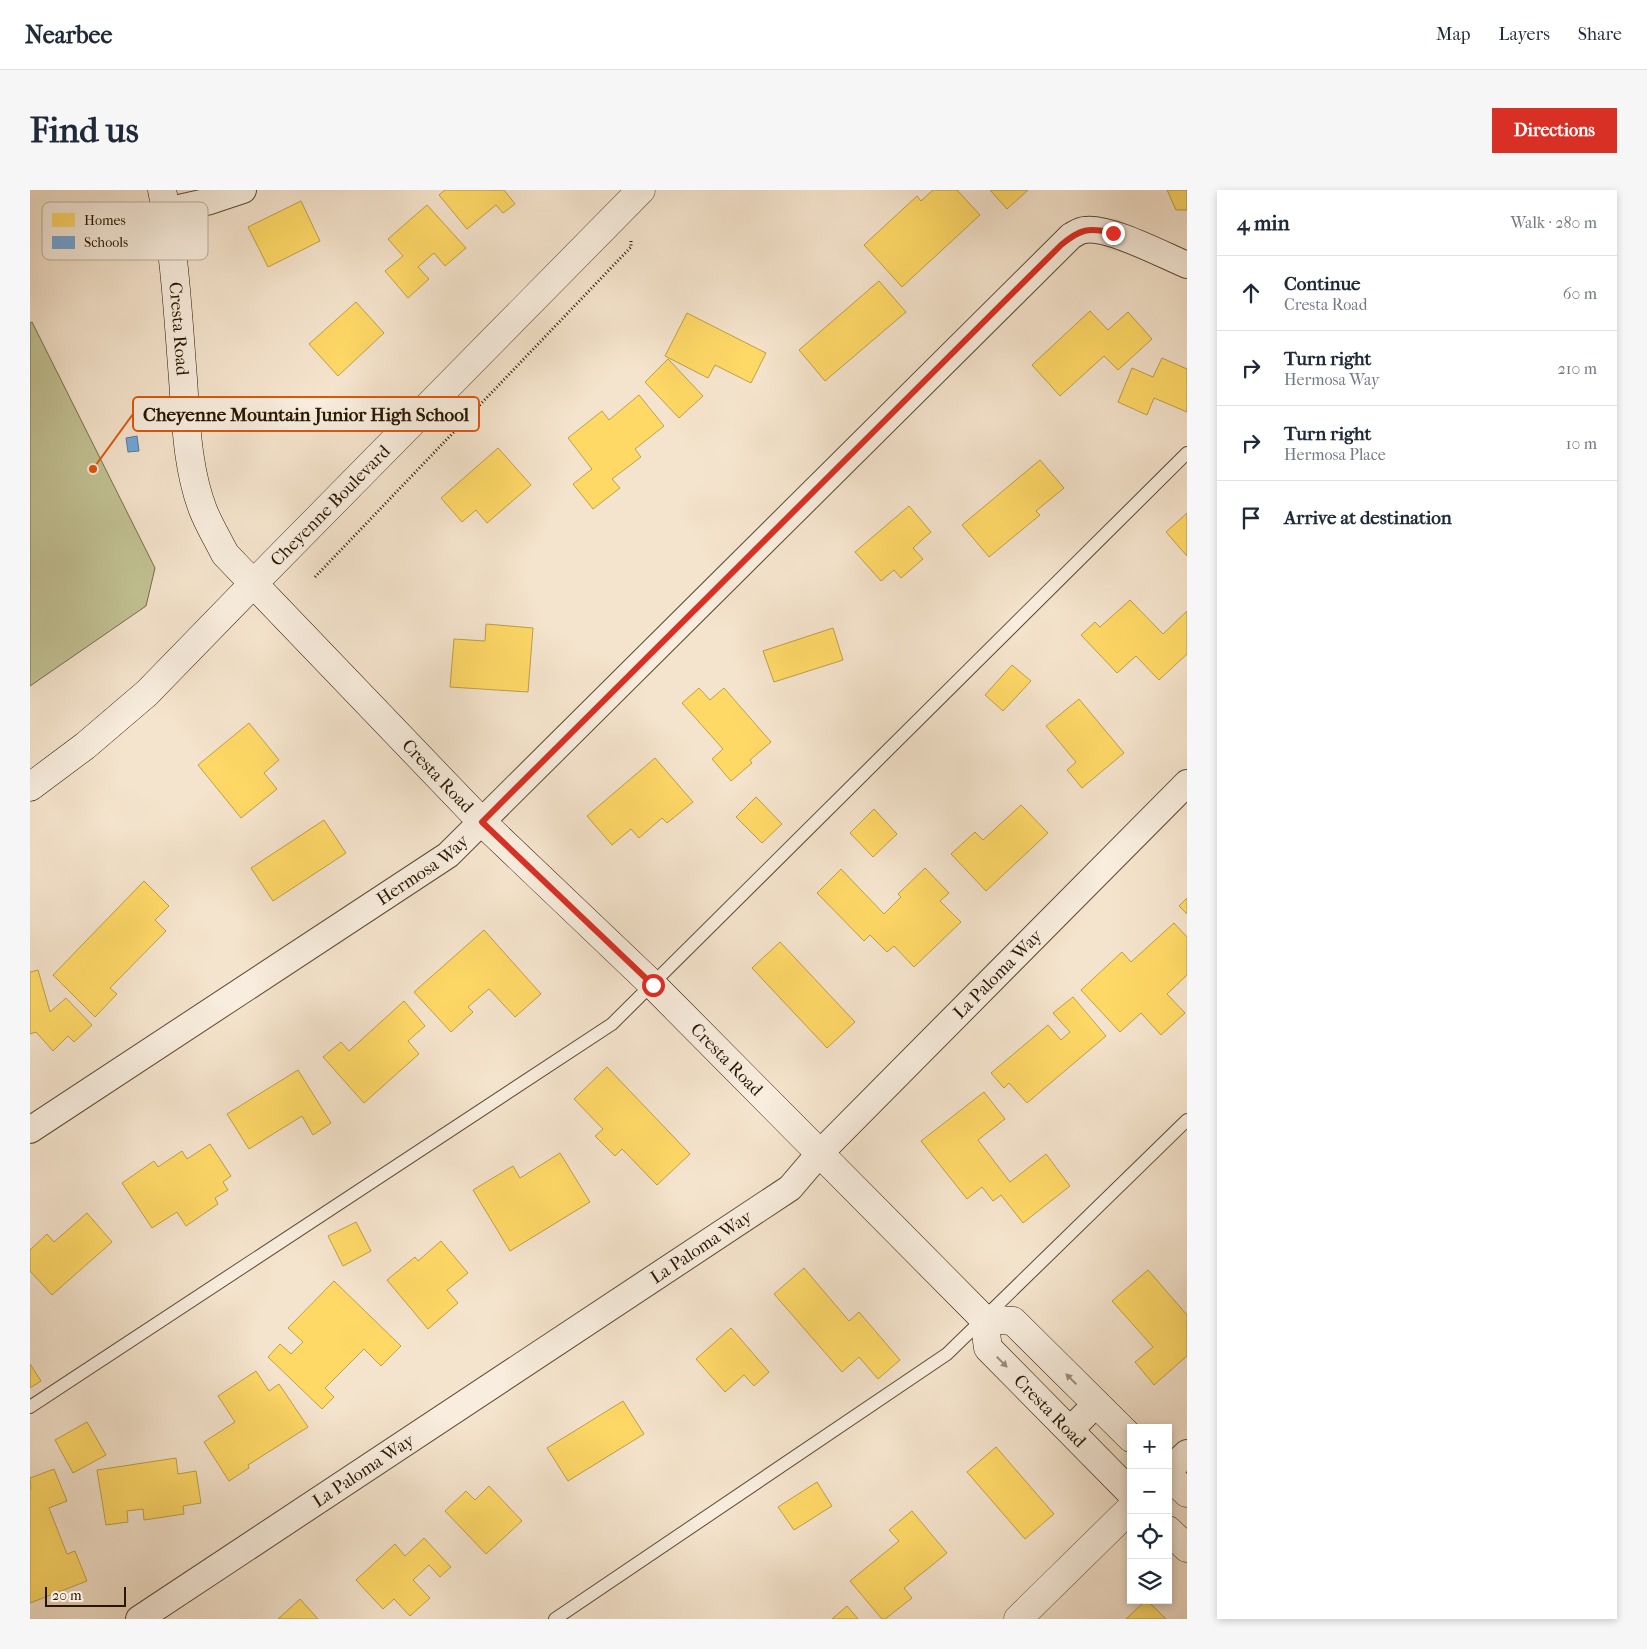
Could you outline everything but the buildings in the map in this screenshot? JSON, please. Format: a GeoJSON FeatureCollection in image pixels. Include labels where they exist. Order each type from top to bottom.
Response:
{"type":"FeatureCollection","features":[{"type":"Feature","properties":{"kind":"main road","name":"Cheyenne Boulevard"},"geometry":{"type":"LineString","coordinates":[[30,787],[85,746],[147,694],[633,198]]}},
{"type":"Feature","properties":{"kind":"main road","name":"Cresta Road"},"geometry":{"type":"LineString","coordinates":[[172,260],[177,299],[186,432],[193,475],[203,510],[225,554],[482,822],[653,985],[984,1319],[988,1348],[1127,1489]]}},
{"type":"Feature","properties":{"kind":"main road","name":"Cresta Road"},"geometry":{"type":"LineString","coordinates":[[984,1319],[1013,1321],[1127,1434]]}},
{"type":"Feature","properties":{"kind":"main road"},"geometry":{"type":"LineString","coordinates":[[1172,1479],[1187,1493]]}},
{"type":"Feature","properties":{"kind":"main road"},"geometry":{"type":"LineString","coordinates":[[1018,1619],[1127,1512]]}},
{"type":"Feature","properties":{"kind":"main road"},"geometry":{"type":"LineString","coordinates":[[1172,1534],[1187,1548]]}},
{"type":"Feature","properties":{"kind":"street"},"geometry":{"type":"LineString","coordinates":[[164,200],[210,201],[243,190]]}},
{"type":"Feature","properties":{"kind":"street","name":"Hermosa Way"},"geometry":{"type":"LineString","coordinates":[[30,1130],[448,855],[1071,236],[1083,230],[1099,229],[1113,233],[1187,265]]}},
{"type":"Feature","properties":{"kind":"street","name":"La Paloma Way"},"geometry":{"type":"LineString","coordinates":[[140,1619],[790,1188],[819,1154],[1187,783]]}},
{"type":"Feature","properties":{"kind":"street"},"geometry":{"type":"LineString","coordinates":[[1070,1430],[1096,1404]]}},
{"type":"Feature","properties":{"kind":"street"},"geometry":{"type":"LineString","coordinates":[[1170,1469],[1187,1453]]}},
{"type":"Feature","properties":{"kind":"lane"},"geometry":{"type":"LineString","coordinates":[[30,1406],[612,1024],[1187,453]]}},
{"type":"Feature","properties":{"kind":"lane"},"geometry":{"type":"LineString","coordinates":[[555,1619],[947,1354],[1187,1120]]}},
{"type":"Feature","properties":{"kind":"path"},"geometry":{"type":"LineString","coordinates":[[315,577],[632,247],[633,198]]}},
{"type":"Feature","properties":{"kind":"green space"},"geometry":{"type":"Polygon","coordinates":[[[32,322],[155,568],[146,606],[30,686],[30,323],[32,322]]]}},
{"type":"Feature","properties":{"kind":"place","name":"Cheyenne Mountain Junior High School"},"geometry":{"type":"Point","coordinates":[93,469]}},
{"type":"Feature","properties":{"kind":"route"},"geometry":{"type":"LineString","coordinates":[[653,985],[482,822],[1061,245],[1071,236],[1083,230],[1099,229],[1113,233]]}}]}
